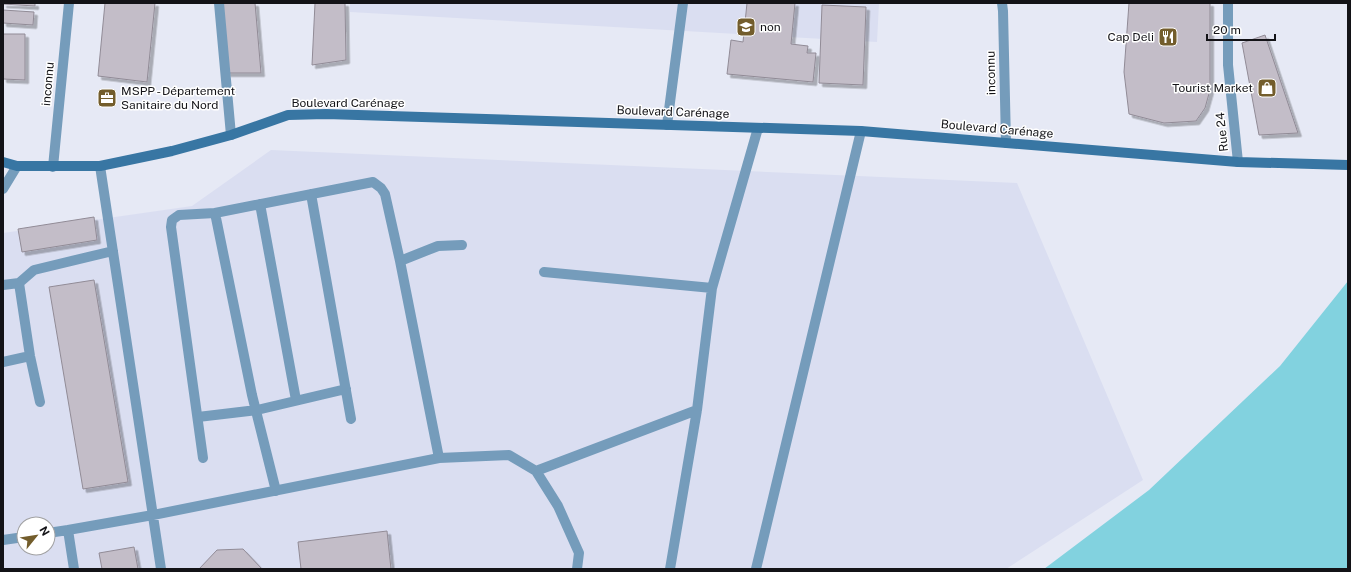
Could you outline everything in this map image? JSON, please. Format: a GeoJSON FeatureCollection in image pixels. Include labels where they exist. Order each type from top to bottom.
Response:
{"type":"FeatureCollection","features":[{"type":"Feature","properties":{"kind":"street","name":"inconnu"},"geometry":{"type":"LineString","coordinates":[[53,167],[69,3]]}},
{"type":"Feature","properties":{"kind":"street"},"geometry":{"type":"LineString","coordinates":[[219,3],[231,135]]}},
{"type":"Feature","properties":{"kind":"street"},"geometry":{"type":"LineString","coordinates":[[667,125],[682,3]]}},
{"type":"Feature","properties":{"kind":"street","name":"inconnu"},"geometry":{"type":"LineString","coordinates":[[1002,3],[1006,143]]}},
{"type":"Feature","properties":{"kind":"street","name":"Rue 24"},"geometry":{"type":"LineString","coordinates":[[1228,3],[1228,65],[1238,162]]}},
{"type":"Feature","properties":{"kind":"street","name":"Boulevard Carénage"},"geometry":{"type":"LineString","coordinates":[[3,162],[17,166],[100,166],[172,151],[231,135],[288,115],[326,114],[861,131],[1238,162],[1348,165]]}},
{"type":"Feature","properties":{"kind":"street"},"geometry":{"type":"LineString","coordinates":[[670,569],[697,410],[712,288],[758,128]]}},
{"type":"Feature","properties":{"kind":"street"},"geometry":{"type":"LineString","coordinates":[[756,569],[861,131]]}},
{"type":"Feature","properties":{"kind":"street"},"geometry":{"type":"LineString","coordinates":[[3,189],[17,166]]}},
{"type":"Feature","properties":{"kind":"street"},"geometry":{"type":"LineString","coordinates":[[100,166],[161,569]]}},
{"type":"Feature","properties":{"kind":"street"},"geometry":{"type":"LineString","coordinates":[[203,458],[171,227],[172,220],[179,215],[215,213],[373,182],[385,194],[400,261],[439,458]]}},
{"type":"Feature","properties":{"kind":"street"},"geometry":{"type":"LineString","coordinates":[[311,194],[351,419]]}},
{"type":"Feature","properties":{"kind":"street"},"geometry":{"type":"LineString","coordinates":[[260,204],[296,400]]}},
{"type":"Feature","properties":{"kind":"street"},"geometry":{"type":"LineString","coordinates":[[215,213],[252,395],[257,410],[276,491]]}},
{"type":"Feature","properties":{"kind":"street"},"geometry":{"type":"LineString","coordinates":[[400,261],[438,246],[462,245]]}},
{"type":"Feature","properties":{"kind":"street"},"geometry":{"type":"LineString","coordinates":[[3,285],[19,283],[34,270],[113,251]]}},
{"type":"Feature","properties":{"kind":"street"},"geometry":{"type":"LineString","coordinates":[[544,272],[712,288]]}},
{"type":"Feature","properties":{"kind":"street"},"geometry":{"type":"LineString","coordinates":[[19,283],[30,356],[40,402]]}},
{"type":"Feature","properties":{"kind":"street"},"geometry":{"type":"LineString","coordinates":[[3,362],[30,356]]}},
{"type":"Feature","properties":{"kind":"street"},"geometry":{"type":"LineString","coordinates":[[198,417],[257,410],[346,389]]}},
{"type":"Feature","properties":{"kind":"street"},"geometry":{"type":"LineString","coordinates":[[536,471],[697,410]]}},
{"type":"Feature","properties":{"kind":"street"},"geometry":{"type":"LineString","coordinates":[[56,532],[153,515],[439,458],[509,455],[536,471],[558,506],[579,553],[577,569]]}},
{"type":"Feature","properties":{"kind":"street"},"geometry":{"type":"LineString","coordinates":[[68,530],[74,569]]}},
{"type":"Feature","properties":{"kind":"street"},"geometry":{"type":"LineString","coordinates":[[3,540],[16,538]]}},
{"type":"Feature","properties":{"kind":"shaded area","name":"non"},"geometry":{"type":"Polygon","coordinates":[[[350,3],[879,3],[877,42],[350,12],[350,3]]]}},
{"type":"Feature","properties":{"kind":"shaded area"},"geometry":{"type":"Polygon","coordinates":[[[271,150],[1017,183],[1143,480],[1006,569],[3,569],[3,233],[192,206],[271,150]]]}},
{"type":"Feature","properties":{"kind":"water"},"geometry":{"type":"Polygon","coordinates":[[[1348,281],[1348,569],[1044,569],[1149,490],[1280,366],[1348,281]]]}},
{"type":"Feature","properties":{"kind":"building"},"geometry":{"type":"Polygon","coordinates":[[[35,3],[35,6],[3,4],[35,3]]]}},
{"type":"Feature","properties":{"kind":"building"},"geometry":{"type":"Polygon","coordinates":[[[105,3],[155,3],[147,82],[98,76],[105,3]]]}},
{"type":"Feature","properties":{"kind":"building"},"geometry":{"type":"Polygon","coordinates":[[[221,3],[255,3],[261,73],[227,73],[221,3]]]}},
{"type":"Feature","properties":{"kind":"building"},"geometry":{"type":"Polygon","coordinates":[[[315,3],[345,3],[346,60],[312,65],[315,3]]]}},
{"type":"Feature","properties":{"kind":"building"},"geometry":{"type":"Polygon","coordinates":[[[747,3],[795,3],[791,44],[808,46],[807,53],[816,53],[813,82],[727,74],[731,40],[743,42],[747,3]]]}},
{"type":"Feature","properties":{"kind":"building","name":"Cap Deli"},"geometry":{"type":"Polygon","coordinates":[[[1129,3],[1210,3],[1210,90],[1205,108],[1196,121],[1164,123],[1129,114],[1124,72],[1129,3]]]}},
{"type":"Feature","properties":{"kind":"building"},"geometry":{"type":"Polygon","coordinates":[[[822,5],[866,7],[863,85],[819,83],[822,5]]]}},
{"type":"Feature","properties":{"kind":"building"},"geometry":{"type":"Polygon","coordinates":[[[3,10],[34,12],[33,25],[3,23],[3,10]]]}},
{"type":"Feature","properties":{"kind":"building"},"geometry":{"type":"Polygon","coordinates":[[[3,34],[25,34],[25,80],[3,79],[3,34]]]}},
{"type":"Feature","properties":{"kind":"building","name":"Tourist Market"},"geometry":{"type":"Polygon","coordinates":[[[1265,35],[1298,133],[1259,135],[1242,43],[1265,35]]]}},
{"type":"Feature","properties":{"kind":"building"},"geometry":{"type":"Polygon","coordinates":[[[94,217],[97,240],[22,252],[18,229],[94,217]]]}},
{"type":"Feature","properties":{"kind":"building"},"geometry":{"type":"Polygon","coordinates":[[[94,280],[128,482],[83,489],[49,287],[94,280]]]}},
{"type":"Feature","properties":{"kind":"building"},"geometry":{"type":"Polygon","coordinates":[[[387,531],[391,569],[301,569],[298,542],[387,531]]]}},
{"type":"Feature","properties":{"kind":"building"},"geometry":{"type":"Polygon","coordinates":[[[134,547],[138,569],[102,569],[99,553],[134,547]]]}},
{"type":"Feature","properties":{"kind":"building"},"geometry":{"type":"Polygon","coordinates":[[[243,549],[262,569],[199,569],[217,550],[243,549]]]}},
{"type":"Feature","properties":{"kind":"place","name":"non"},"geometry":{"type":"Point","coordinates":[746,27]}},
{"type":"Feature","properties":{"kind":"place","name":"Cap Deli"},"geometry":{"type":"Point","coordinates":[1168,37]}},
{"type":"Feature","properties":{"kind":"place","name":"Tourist Market"},"geometry":{"type":"Point","coordinates":[1267,88]}},
{"type":"Feature","properties":{"kind":"place","name":"MSPP - Département Sanitaire du Nord"},"geometry":{"type":"Point","coordinates":[107,98]}}]}
